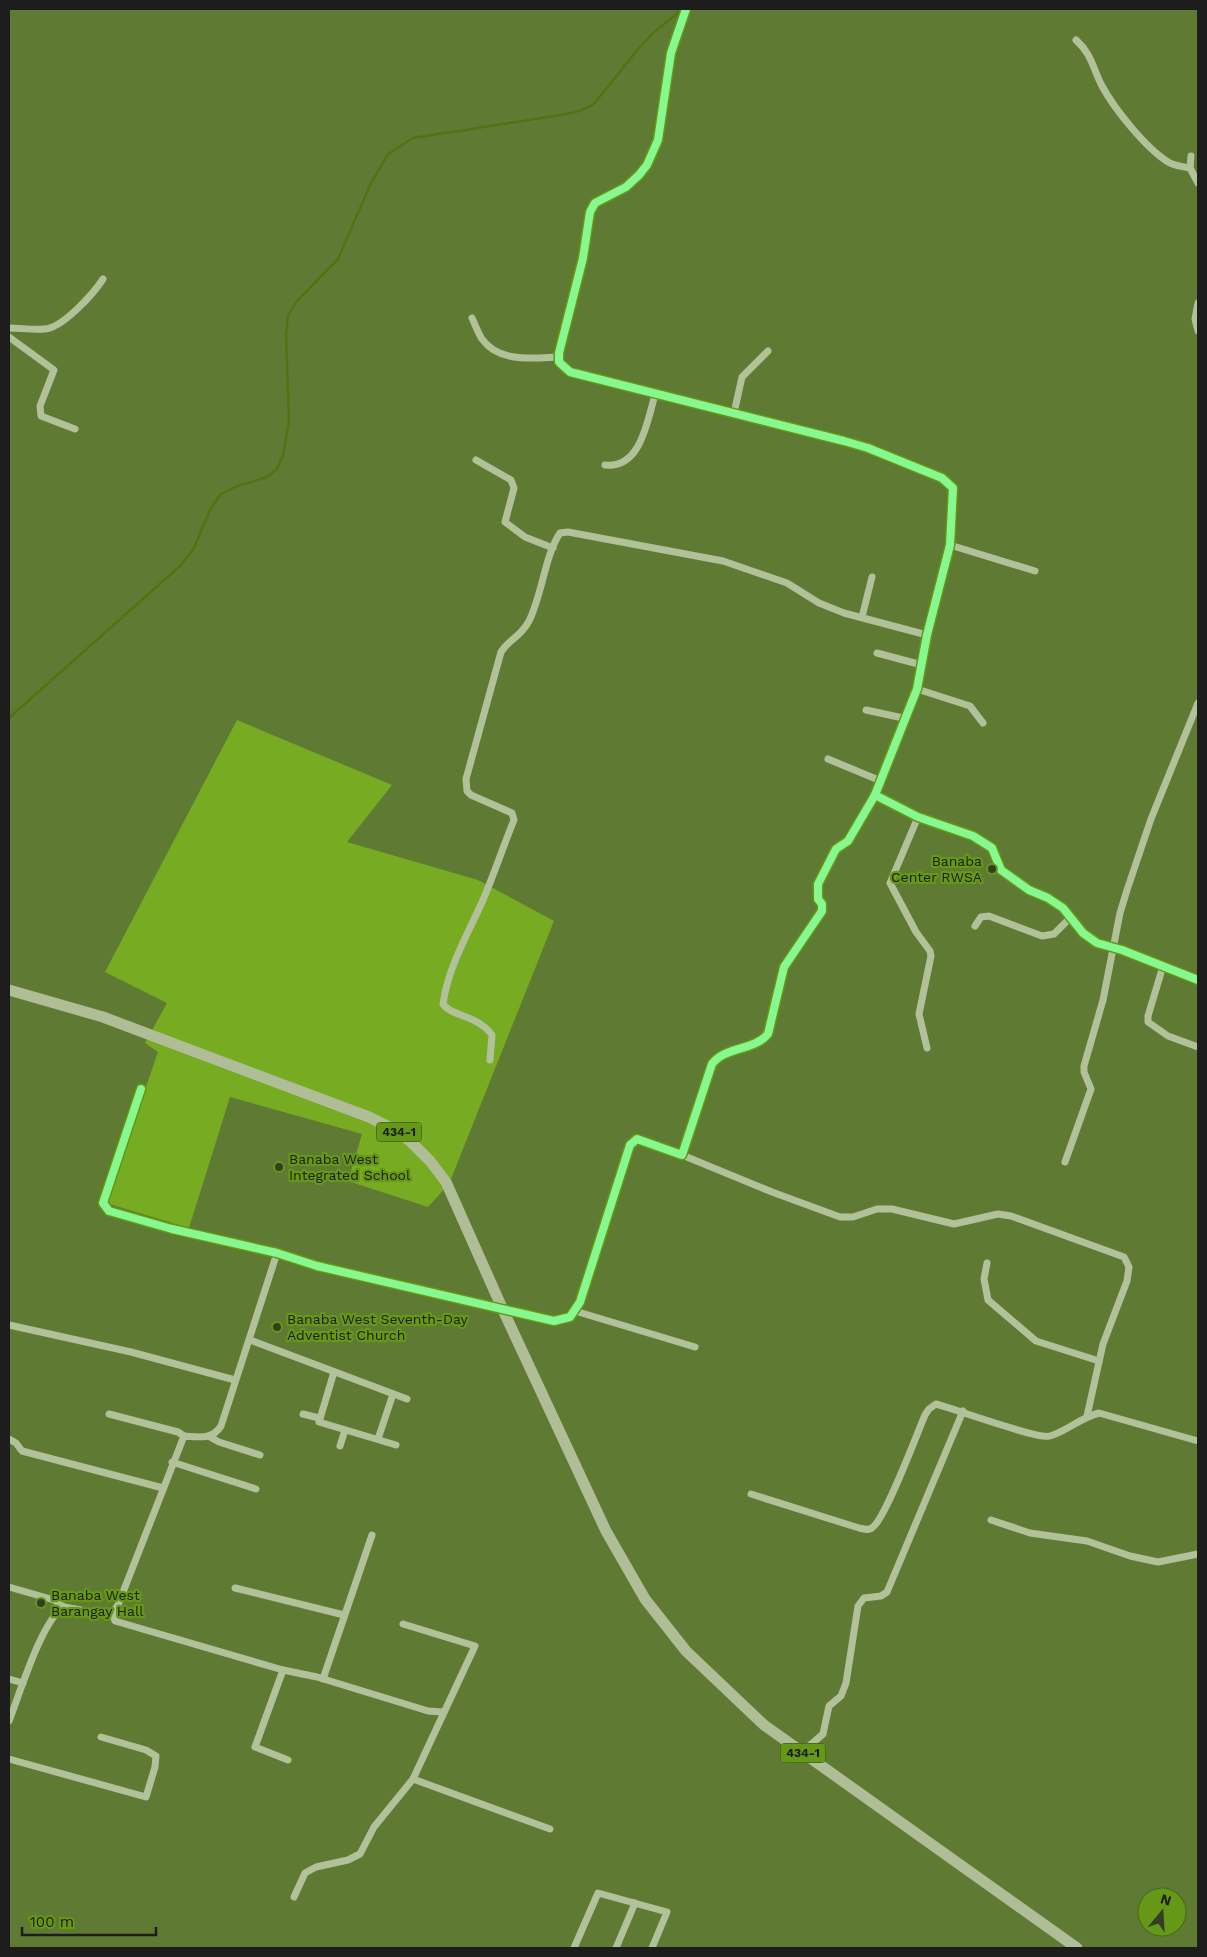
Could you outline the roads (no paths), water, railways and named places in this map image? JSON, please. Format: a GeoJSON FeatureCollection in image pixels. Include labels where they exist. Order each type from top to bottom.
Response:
{"type":"FeatureCollection","features":[{"type":"Feature","properties":{"kind":"main road","name":"434-1"},"geometry":{"type":"LineString","coordinates":[[9,990],[104,1017],[369,1117],[399,1132],[422,1151],[446,1182],[503,1310],[606,1531],[645,1599],[686,1651],[764,1725],[1077,1948]]}},
{"type":"Feature","properties":{"kind":"street"},"geometry":{"type":"LineString","coordinates":[[682,1155],[712,1064],[718,1055],[763,1040],[768,1034],[784,967],[822,911],[822,904],[818,899],[818,884],[836,849],[848,841],[881,781],[904,718],[917,689],[927,635],[950,544],[954,495],[953,488],[942,478],[868,448],[570,372],[560,365],[558,357],[583,258],[590,212],[595,203],[626,187],[639,175],[654,151],[661,127],[671,53],[686,9]]}},
{"type":"Feature","properties":{"kind":"street"},"geometry":{"type":"LineString","coordinates":[[1076,40],[1092,58],[1103,88],[1136,131],[1168,162],[1190,168]]}},
{"type":"Feature","properties":{"kind":"street"},"geometry":{"type":"LineString","coordinates":[[1191,156],[1190,168],[1198,183]]}},
{"type":"Feature","properties":{"kind":"street"},"geometry":{"type":"LineString","coordinates":[[9,328],[43,330],[52,328],[88,299],[103,279]]}},
{"type":"Feature","properties":{"kind":"street"},"geometry":{"type":"LineString","coordinates":[[1198,303],[1195,319],[1198,331]]}},
{"type":"Feature","properties":{"kind":"street"},"geometry":{"type":"LineString","coordinates":[[472,318],[482,339],[499,352],[525,359],[558,357]]}},
{"type":"Feature","properties":{"kind":"street"},"geometry":{"type":"LineString","coordinates":[[9,338],[54,370],[40,406],[41,416],[75,429]]}},
{"type":"Feature","properties":{"kind":"street"},"geometry":{"type":"LineString","coordinates":[[734,413],[742,377],[768,351]]}},
{"type":"Feature","properties":{"kind":"street"},"geometry":{"type":"LineString","coordinates":[[606,465],[615,466],[624,463],[633,455],[639,445],[655,394]]}},
{"type":"Feature","properties":{"kind":"street"},"geometry":{"type":"LineString","coordinates":[[476,460],[511,480],[514,488],[505,522],[525,537],[553,548]]}},
{"type":"Feature","properties":{"kind":"street"},"geometry":{"type":"LineString","coordinates":[[490,1060],[492,1036],[487,1028],[479,1021],[445,1008],[443,1004],[452,967],[484,897],[514,820],[512,813],[471,795],[467,791],[466,779],[501,652],[505,644],[520,636],[529,620],[537,601],[553,548],[560,533],[568,532],[723,561],[787,582],[819,604],[862,618],[927,635]]}},
{"type":"Feature","properties":{"kind":"street"},"geometry":{"type":"LineString","coordinates":[[950,544],[1035,571]]}},
{"type":"Feature","properties":{"kind":"street"},"geometry":{"type":"LineString","coordinates":[[862,618],[872,577]]}},
{"type":"Feature","properties":{"kind":"street"},"geometry":{"type":"LineString","coordinates":[[878,653],[922,665]]}},
{"type":"Feature","properties":{"kind":"street"},"geometry":{"type":"LineString","coordinates":[[917,689],[970,706],[983,723]]}},
{"type":"Feature","properties":{"kind":"street"},"geometry":{"type":"LineString","coordinates":[[1065,1162],[1091,1090],[1084,1072],[1084,1066],[1103,1000],[1120,913],[1149,825],[1198,703]]}},
{"type":"Feature","properties":{"kind":"street"},"geometry":{"type":"LineString","coordinates":[[866,710],[904,718]]}},
{"type":"Feature","properties":{"kind":"street"},"geometry":{"type":"LineString","coordinates":[[828,759],[881,781]]}},
{"type":"Feature","properties":{"kind":"street"},"geometry":{"type":"LineString","coordinates":[[875,795],[918,818],[973,836],[992,848],[1001,870],[1029,890],[1048,898],[1063,908],[1083,933],[1097,943],[1198,980]]}},
{"type":"Feature","properties":{"kind":"street"},"geometry":{"type":"LineString","coordinates":[[918,818],[890,883],[916,932],[930,951],[919,1014],[927,1048]]}},
{"type":"Feature","properties":{"kind":"street"},"geometry":{"type":"LineString","coordinates":[[975,926],[981,917],[989,916],[1042,936],[1054,934],[1070,918]]}},
{"type":"Feature","properties":{"kind":"street"},"geometry":{"type":"LineString","coordinates":[[1162,966],[1148,1022],[1168,1036],[1198,1047]]}},
{"type":"Feature","properties":{"kind":"street"},"geometry":{"type":"LineString","coordinates":[[141,1089],[103,1203],[104,1207],[109,1210],[172,1229],[278,1253],[317,1266],[554,1321],[570,1317],[580,1302],[630,1145],[637,1139],[840,1217],[853,1217],[878,1209],[892,1209],[954,1224],[998,1214],[1011,1216],[1124,1257],[1129,1267],[1127,1281],[1103,1344],[1087,1416]]}},
{"type":"Feature","properties":{"kind":"street"},"geometry":{"type":"LineString","coordinates":[[210,1437],[221,1426],[278,1253]]}},
{"type":"Feature","properties":{"kind":"street"},"geometry":{"type":"LineString","coordinates":[[987,1263],[984,1279],[988,1300],[1036,1341],[1099,1361]]}},
{"type":"Feature","properties":{"kind":"street"},"geometry":{"type":"LineString","coordinates":[[575,1311],[695,1347]]}},
{"type":"Feature","properties":{"kind":"street"},"geometry":{"type":"LineString","coordinates":[[9,1325],[131,1352],[235,1380]]}},
{"type":"Feature","properties":{"kind":"street"},"geometry":{"type":"LineString","coordinates":[[250,1340],[407,1399]]}},
{"type":"Feature","properties":{"kind":"street"},"geometry":{"type":"LineString","coordinates":[[334,1372],[319,1422],[396,1445]]}},
{"type":"Feature","properties":{"kind":"street"},"geometry":{"type":"LineString","coordinates":[[378,1440],[394,1394]]}},
{"type":"Feature","properties":{"kind":"street"},"geometry":{"type":"LineString","coordinates":[[751,1494],[869,1530],[875,1526],[887,1505],[929,1408],[936,1404],[963,1411],[1032,1435],[1049,1437],[1087,1416],[1099,1413],[1198,1441]]}},
{"type":"Feature","properties":{"kind":"street"},"geometry":{"type":"LineString","coordinates":[[802,1752],[823,1734],[829,1706],[841,1696],[846,1683],[858,1606],[864,1598],[881,1596],[887,1592],[963,1411]]}},
{"type":"Feature","properties":{"kind":"street"},"geometry":{"type":"LineString","coordinates":[[109,1414],[171,1429],[184,1436],[210,1437],[219,1442],[260,1455]]}},
{"type":"Feature","properties":{"kind":"street"},"geometry":{"type":"LineString","coordinates":[[302,1414],[319,1418]]}},
{"type":"Feature","properties":{"kind":"street"},"geometry":{"type":"LineString","coordinates":[[340,1446],[345,1430]]}},
{"type":"Feature","properties":{"kind":"street"},"geometry":{"type":"LineString","coordinates":[[9,1587],[54,1600],[64,1607],[103,1614],[112,1613],[118,1605],[172,1462],[184,1436]]}},
{"type":"Feature","properties":{"kind":"street"},"geometry":{"type":"LineString","coordinates":[[9,1439],[16,1443],[22,1451],[163,1488]]}},
{"type":"Feature","properties":{"kind":"street"},"geometry":{"type":"LineString","coordinates":[[172,1462],[256,1489]]}},
{"type":"Feature","properties":{"kind":"street"},"geometry":{"type":"LineString","coordinates":[[991,1520],[1030,1533],[1087,1541],[1130,1556],[1158,1562],[1198,1554]]}},
{"type":"Feature","properties":{"kind":"street"},"geometry":{"type":"LineString","coordinates":[[323,1679],[372,1535]]}},
{"type":"Feature","properties":{"kind":"street"},"geometry":{"type":"LineString","coordinates":[[235,1588],[344,1616]]}},
{"type":"Feature","properties":{"kind":"street"},"geometry":{"type":"LineString","coordinates":[[9,1721],[48,1624],[59,1610],[64,1607]]}},
{"type":"Feature","properties":{"kind":"street"},"geometry":{"type":"LineString","coordinates":[[112,1613],[116,1621],[283,1670],[323,1679],[428,1711],[443,1712]]}},
{"type":"Feature","properties":{"kind":"street"},"geometry":{"type":"LineString","coordinates":[[294,1897],[305,1872],[316,1867],[348,1860],[360,1854],[374,1827],[413,1778],[475,1646],[403,1624]]}},
{"type":"Feature","properties":{"kind":"street"},"geometry":{"type":"LineString","coordinates":[[283,1670],[255,1747],[288,1760]]}},
{"type":"Feature","properties":{"kind":"street"},"geometry":{"type":"LineString","coordinates":[[9,1679],[23,1684]]}},
{"type":"Feature","properties":{"kind":"street"},"geometry":{"type":"LineString","coordinates":[[9,1759],[146,1797],[156,1767],[156,1756],[146,1750],[101,1737]]}},
{"type":"Feature","properties":{"kind":"street"},"geometry":{"type":"LineString","coordinates":[[413,1778],[550,1829]]}},
{"type":"Feature","properties":{"kind":"street"},"geometry":{"type":"LineString","coordinates":[[574,1948],[598,1892],[667,1912],[652,1948]]}},
{"type":"Feature","properties":{"kind":"street"},"geometry":{"type":"LineString","coordinates":[[616,1948],[635,1903]]}},
{"type":"Feature","properties":{"kind":"waterway"},"geometry":{"type":"LineString","coordinates":[[9,718],[180,566],[193,550],[211,508],[220,495],[235,487],[267,477],[277,469],[283,455],[289,421],[286,334],[288,316],[296,302],[338,259],[371,183],[388,154],[413,138],[561,115],[579,111],[593,105],[638,49],[654,32],[683,9]]}},
{"type":"Feature","properties":{"kind":"place","name":"Banaba Center RWSA"},"geometry":{"type":"Point","coordinates":[992,869]}},
{"type":"Feature","properties":{"kind":"place","name":"Banaba West Integrated School"},"geometry":{"type":"Point","coordinates":[279,1167]}},
{"type":"Feature","properties":{"kind":"place","name":"Banaba West Seventh-Day Adventist Church"},"geometry":{"type":"Point","coordinates":[277,1327]}},
{"type":"Feature","properties":{"kind":"place","name":"Banaba West Barangay Hall"},"geometry":{"type":"Point","coordinates":[41,1603]}}]}
